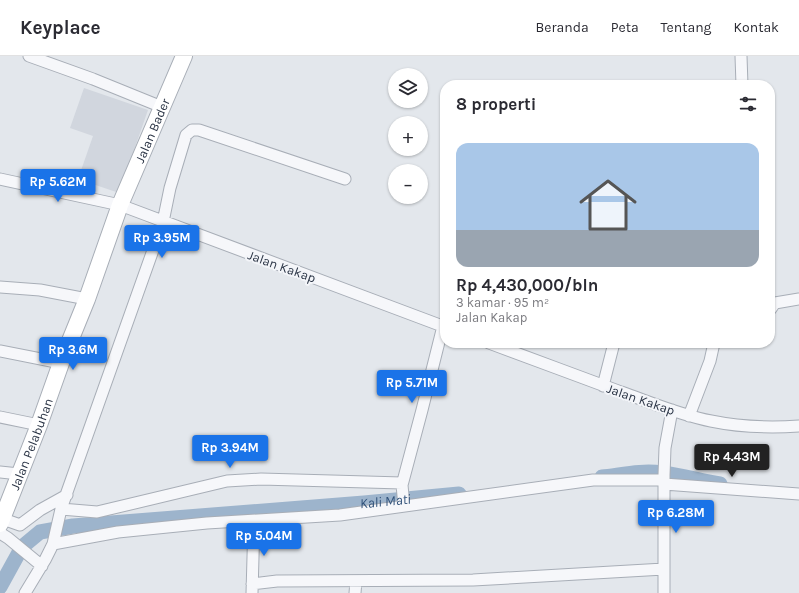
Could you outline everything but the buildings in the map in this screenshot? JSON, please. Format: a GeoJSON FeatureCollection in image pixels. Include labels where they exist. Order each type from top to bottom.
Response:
{"type":"FeatureCollection","features":[{"type":"Feature","properties":{"kind":"main road","name":"Jalan Bader"},"geometry":{"type":"LineString","coordinates":[[120,205],[184,56]]}},
{"type":"Feature","properties":{"kind":"main road","name":"Jalan Pelabuhan"},"geometry":{"type":"LineString","coordinates":[[3,528],[19,474],[39,425],[61,363],[87,300],[120,205]]}},
{"type":"Feature","properties":{"kind":"street"},"geometry":{"type":"LineString","coordinates":[[29,56],[93,78],[162,107]]}},
{"type":"Feature","properties":{"kind":"street"},"geometry":{"type":"LineString","coordinates":[[741,56],[742,80]]}},
{"type":"Feature","properties":{"kind":"street"},"geometry":{"type":"LineString","coordinates":[[25,593],[42,566],[55,538],[60,513],[163,222],[170,188],[184,139],[190,131],[199,130],[344,179]]}},
{"type":"Feature","properties":{"kind":"street","name":"Jalan Kakap"},"geometry":{"type":"LineString","coordinates":[[0,179],[120,205],[440,325]]}},
{"type":"Feature","properties":{"kind":"street"},"geometry":{"type":"LineString","coordinates":[[0,287],[40,290],[87,300]]}},
{"type":"Feature","properties":{"kind":"street"},"geometry":{"type":"LineString","coordinates":[[775,303],[799,300]]}},
{"type":"Feature","properties":{"kind":"street"},"geometry":{"type":"LineString","coordinates":[[404,504],[402,484],[440,341]]}},
{"type":"Feature","properties":{"kind":"street","name":"Jalan Kakap"},"geometry":{"type":"LineString","coordinates":[[502,348],[603,386],[689,416],[712,421],[758,427],[778,428],[799,426]]}},
{"type":"Feature","properties":{"kind":"street"},"geometry":{"type":"LineString","coordinates":[[603,386],[613,348]]}},
{"type":"Feature","properties":{"kind":"street"},"geometry":{"type":"LineString","coordinates":[[689,416],[710,361],[713,348]]}},
{"type":"Feature","properties":{"kind":"street"},"geometry":{"type":"LineString","coordinates":[[0,351],[61,363]]}},
{"type":"Feature","properties":{"kind":"street"},"geometry":{"type":"LineString","coordinates":[[664,593],[665,448],[672,410]]}},
{"type":"Feature","properties":{"kind":"street"},"geometry":{"type":"LineString","coordinates":[[0,417],[39,425]]}},
{"type":"Feature","properties":{"kind":"street"},"geometry":{"type":"LineString","coordinates":[[0,472],[19,474]]}},
{"type":"Feature","properties":{"kind":"street"},"geometry":{"type":"LineString","coordinates":[[60,513],[97,512],[227,480],[262,479],[402,484]]}},
{"type":"Feature","properties":{"kind":"street"},"geometry":{"type":"LineString","coordinates":[[55,538],[207,523],[340,515],[404,504],[593,480],[664,480],[799,494]]}},
{"type":"Feature","properties":{"kind":"street"},"geometry":{"type":"LineString","coordinates":[[3,528],[20,525],[40,510],[67,495]]}},
{"type":"Feature","properties":{"kind":"street"},"geometry":{"type":"LineString","coordinates":[[254,520],[252,588],[277,581],[473,580],[664,569]]}},
{"type":"Feature","properties":{"kind":"street"},"geometry":{"type":"LineString","coordinates":[[3,528],[28,555],[42,566]]}},
{"type":"Feature","properties":{"kind":"street"},"geometry":{"type":"LineString","coordinates":[[355,593],[356,581]]}},
{"type":"Feature","properties":{"kind":"shaded area"},"geometry":{"type":"Polygon","coordinates":[[[84,88],[148,110],[119,193],[78,179],[93,136],[70,128],[84,88]]]}},
{"type":"Feature","properties":{"kind":"waterway","name":"Kali Mati"},"geometry":{"type":"LineString","coordinates":[[602,477],[639,472],[654,472],[720,484]]}},
{"type":"Feature","properties":{"kind":"waterway","name":"Kali Mati"},"geometry":{"type":"LineString","coordinates":[[0,587],[22,547],[40,532],[73,526],[459,494]]}}]}
